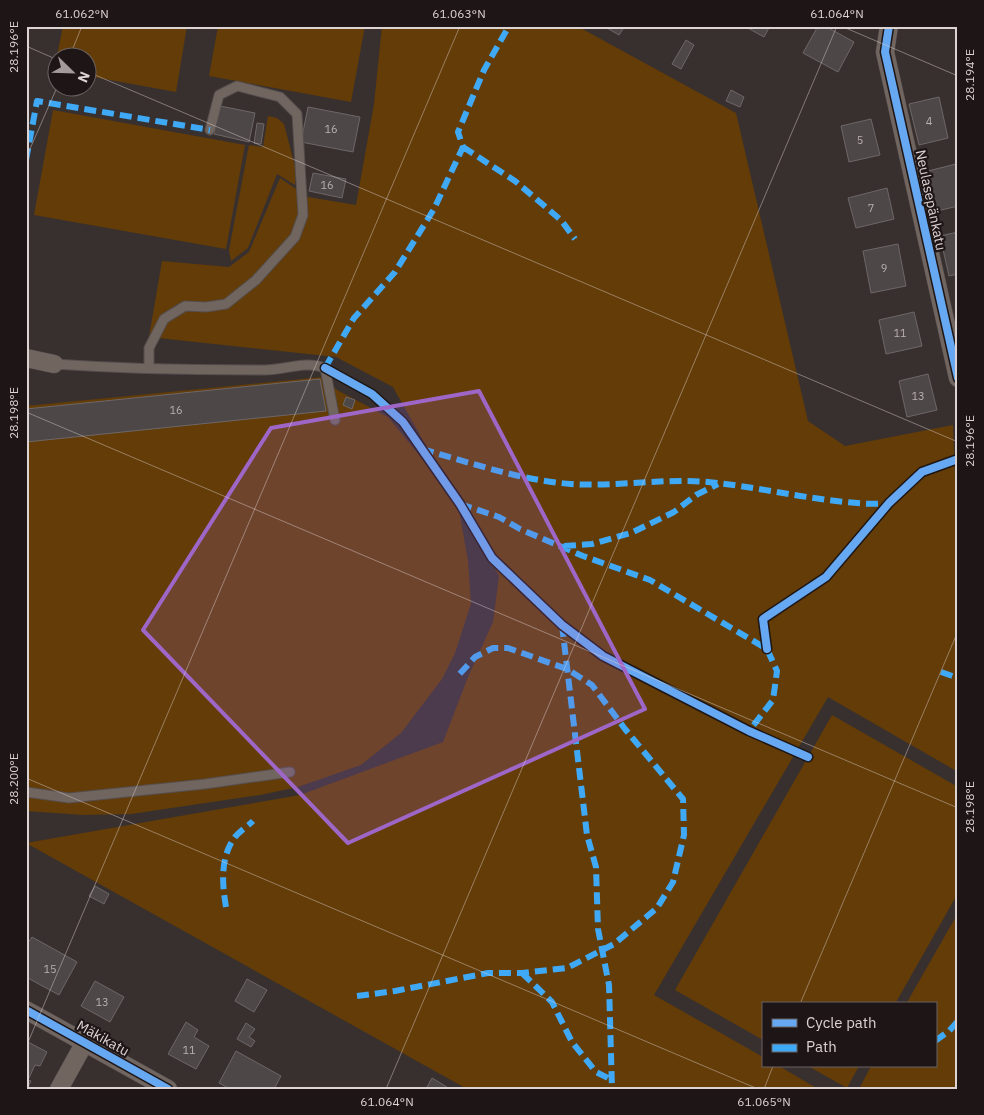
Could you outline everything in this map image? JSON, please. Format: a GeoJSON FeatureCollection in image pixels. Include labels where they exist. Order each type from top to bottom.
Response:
{"type":"FeatureCollection","features":[{"type":"Feature","properties":{"kind":"street","name":"Neulasepänkatu"},"geometry":{"type":"LineString","coordinates":[[889,26],[885,52],[958,378]]}},
{"type":"Feature","properties":{"kind":"street"},"geometry":{"type":"LineString","coordinates":[[26,358],[54,364]]}},
{"type":"Feature","properties":{"kind":"street","name":"Mäkikatu"},"geometry":{"type":"LineString","coordinates":[[26,1010],[168,1089]]}},
{"type":"Feature","properties":{"kind":"street"},"geometry":{"type":"LineString","coordinates":[[59,1089],[85,1042]]}},
{"type":"Feature","properties":{"kind":"lane"},"geometry":{"type":"LineString","coordinates":[[149,368],[149,348],[164,319],[185,306],[206,307],[226,304],[256,280],[295,237],[303,215],[297,114],[280,97],[237,86],[219,95],[210,130]]}},
{"type":"Feature","properties":{"kind":"lane"},"geometry":{"type":"LineString","coordinates":[[54,364],[107,368],[268,370],[315,364],[325,368],[335,420]]}},
{"type":"Feature","properties":{"kind":"lane"},"geometry":{"type":"LineString","coordinates":[[26,792],[69,798],[205,784],[290,772]]}},
{"type":"Feature","properties":{"kind":"highlighted area"},"geometry":{"type":"Polygon","coordinates":[[[479,391],[645,709],[348,843],[143,630],[271,428],[479,391]]]}},
{"type":"Feature","properties":{"kind":"shaded area"},"geometry":{"type":"Polygon","coordinates":[[[63,26],[187,26],[176,92],[98,78],[98,48],[58,48],[63,26]]]}},
{"type":"Feature","properties":{"kind":"shaded area"},"geometry":{"type":"Polygon","coordinates":[[[218,26],[365,26],[351,102],[209,76],[218,26]]]}},
{"type":"Feature","properties":{"kind":"shaded area"},"geometry":{"type":"Polygon","coordinates":[[[382,26],[577,26],[736,113],[808,421],[845,446],[953,425],[955,478],[958,478],[958,772],[828,697],[654,995],[762,1056],[762,1068],[782,1068],[818,1089],[467,1089],[26,843],[300,795],[443,742],[468,677],[493,622],[499,576],[393,387],[336,357],[149,337],[162,261],[229,267],[249,252],[280,178],[308,197],[356,205],[374,104],[382,26]]]}},
{"type":"Feature","properties":{"kind":"shaded area"},"geometry":{"type":"Polygon","coordinates":[[[53,110],[245,145],[226,249],[34,215],[53,110]]]}},
{"type":"Feature","properties":{"kind":"shaded area"},"geometry":{"type":"Polygon","coordinates":[[[268,116],[277,118],[284,124],[296,170],[295,185],[277,174],[248,248],[231,261],[229,250],[249,145],[263,147],[268,116]]]}},
{"type":"Feature","properties":{"kind":"shaded area"},"geometry":{"type":"Polygon","coordinates":[[[322,377],[337,390],[388,417],[424,461],[459,510],[468,561],[471,604],[455,653],[442,679],[401,733],[361,765],[298,787],[260,795],[131,814],[83,815],[26,811],[26,406],[322,377]]]}},
{"type":"Feature","properties":{"kind":"shaded area"},"geometry":{"type":"Polygon","coordinates":[[[832,715],[958,787],[958,893],[896,1002],[762,1002],[762,1039],[675,990],[832,715]]]}},
{"type":"Feature","properties":{"kind":"shaded area"},"geometry":{"type":"Polygon","coordinates":[[[958,913],[958,1089],[859,1089],[870,1068],[936,1068],[936,1002],[907,1002],[958,913]]]}},
{"type":"Feature","properties":{"kind":"shaded area"},"geometry":{"type":"Polygon","coordinates":[[[812,1068],[858,1068],[847,1088],[812,1068]]]}},
{"type":"Feature","properties":{"kind":"building"},"geometry":{"type":"Polygon","coordinates":[[[608,26],[625,26],[619,35],[607,28],[608,26]]]}},
{"type":"Feature","properties":{"kind":"building"},"geometry":{"type":"Polygon","coordinates":[[[744,26],[770,26],[764,37],[744,26]]]}},
{"type":"Feature","properties":{"kind":"building"},"geometry":{"type":"Polygon","coordinates":[[[818,26],[825,26],[854,42],[838,72],[803,53],[818,26]]]}},
{"type":"Feature","properties":{"kind":"building"},"geometry":{"type":"Polygon","coordinates":[[[686,40],[694,45],[681,69],[672,64],[686,40]]]}},
{"type":"Feature","properties":{"kind":"building"},"geometry":{"type":"Polygon","coordinates":[[[731,90],[744,97],[740,107],[726,101],[731,90]]]}},
{"type":"Feature","properties":{"kind":"building"},"geometry":{"type":"Polygon","coordinates":[[[939,97],[948,138],[919,145],[909,104],[939,97]]]}},
{"type":"Feature","properties":{"kind":"building"},"geometry":{"type":"Polygon","coordinates":[[[220,106],[255,113],[249,142],[214,134],[220,106]]]}},
{"type":"Feature","properties":{"kind":"building"},"geometry":{"type":"Polygon","coordinates":[[[308,107],[360,117],[353,152],[301,142],[308,107]]]}},
{"type":"Feature","properties":{"kind":"building"},"geometry":{"type":"Polygon","coordinates":[[[871,119],[880,155],[849,162],[841,126],[871,119]]]}},
{"type":"Feature","properties":{"kind":"building"},"geometry":{"type":"Polygon","coordinates":[[[257,123],[264,124],[261,144],[254,143],[257,123]]]}},
{"type":"Feature","properties":{"kind":"building"},"geometry":{"type":"Polygon","coordinates":[[[956,164],[958,173],[958,206],[933,212],[924,172],[956,164]]]}},
{"type":"Feature","properties":{"kind":"building"},"geometry":{"type":"Polygon","coordinates":[[[313,173],[346,179],[342,198],[309,191],[313,173]]]}},
{"type":"Feature","properties":{"kind":"building"},"geometry":{"type":"Polygon","coordinates":[[[887,188],[894,219],[856,228],[848,198],[887,188]]]}},
{"type":"Feature","properties":{"kind":"building"},"geometry":{"type":"Polygon","coordinates":[[[958,232],[958,274],[949,276],[940,236],[958,232]]]}},
{"type":"Feature","properties":{"kind":"building"},"geometry":{"type":"Polygon","coordinates":[[[898,244],[906,286],[871,293],[863,251],[898,244]]]}},
{"type":"Feature","properties":{"kind":"building"},"geometry":{"type":"Polygon","coordinates":[[[914,312],[922,346],[886,354],[879,320],[914,312]]]}},
{"type":"Feature","properties":{"kind":"building"},"geometry":{"type":"Polygon","coordinates":[[[928,374],[937,410],[907,417],[899,381],[928,374]]]}},
{"type":"Feature","properties":{"kind":"building"},"geometry":{"type":"Polygon","coordinates":[[[320,379],[326,411],[26,442],[26,409],[320,379]]]}},
{"type":"Feature","properties":{"kind":"building"},"geometry":{"type":"Polygon","coordinates":[[[346,397],[355,400],[352,409],[343,405],[346,397]]]}},
{"type":"Feature","properties":{"kind":"building"},"geometry":{"type":"Polygon","coordinates":[[[95,886],[109,894],[104,904],[89,896],[95,886]]]}},
{"type":"Feature","properties":{"kind":"building"},"geometry":{"type":"Polygon","coordinates":[[[32,937],[77,962],[59,995],[26,977],[26,946],[32,937]]]}},
{"type":"Feature","properties":{"kind":"building"},"geometry":{"type":"Polygon","coordinates":[[[247,979],[267,990],[254,1012],[235,1001],[247,979]]]}},
{"type":"Feature","properties":{"kind":"building"},"geometry":{"type":"Polygon","coordinates":[[[95,981],[124,997],[110,1022],[81,1006],[95,981]]]}},
{"type":"Feature","properties":{"kind":"building"},"geometry":{"type":"Polygon","coordinates":[[[186,1022],[198,1030],[194,1037],[209,1046],[196,1069],[168,1054],[186,1022]]]}},
{"type":"Feature","properties":{"kind":"building"},"geometry":{"type":"Polygon","coordinates":[[[246,1023],[255,1029],[249,1037],[255,1041],[251,1047],[237,1039],[246,1023]]]}},
{"type":"Feature","properties":{"kind":"building"},"geometry":{"type":"Polygon","coordinates":[[[26,1041],[47,1052],[40,1066],[35,1065],[28,1080],[31,1081],[27,1089],[26,1041]]]}},
{"type":"Feature","properties":{"kind":"building"},"geometry":{"type":"Polygon","coordinates":[[[236,1051],[281,1076],[274,1089],[230,1089],[219,1083],[236,1051]]]}},
{"type":"Feature","properties":{"kind":"building"},"geometry":{"type":"Polygon","coordinates":[[[432,1078],[450,1089],[426,1089],[432,1078]]]}},
{"type":"Feature","properties":{"kind":"marked path"},"geometry":{"type":"LineString","coordinates":[[325,368],[354,318],[395,272],[434,209],[463,147],[458,132],[484,70],[509,26]]}},
{"type":"Feature","properties":{"kind":"marked path"},"geometry":{"type":"LineString","coordinates":[[26,160],[37,101],[210,130]]}},
{"type":"Feature","properties":{"kind":"marked path"},"geometry":{"type":"LineString","coordinates":[[463,147],[515,181],[561,220],[575,239]]}},
{"type":"Feature","properties":{"kind":"marked path"},"geometry":{"type":"LineString","coordinates":[[422,449],[496,470],[552,482],[588,485],[674,481],[708,482],[836,501],[869,504],[889,503]]}},
{"type":"Feature","properties":{"kind":"marked path"},"geometry":{"type":"LineString","coordinates":[[564,546],[592,544],[631,533],[674,512],[696,495],[718,484]]}},
{"type":"Feature","properties":{"kind":"marked path"},"geometry":{"type":"LineString","coordinates":[[460,504],[499,517],[520,529],[583,556],[650,580],[767,649],[777,671],[773,700],[749,731]]}},
{"type":"Feature","properties":{"kind":"marked path"},"geometry":{"type":"LineString","coordinates":[[562,625],[587,835],[596,867],[598,929],[609,985],[612,1089]]}},
{"type":"Feature","properties":{"kind":"marked path"},"geometry":{"type":"LineString","coordinates":[[357,996],[395,991],[488,973],[522,973],[567,968],[614,944],[657,908],[673,882],[684,835],[683,799],[625,729],[592,685],[567,669],[508,648],[493,648],[475,657],[456,678]]}},
{"type":"Feature","properties":{"kind":"marked path"},"geometry":{"type":"LineString","coordinates":[[941,672],[958,678]]}},
{"type":"Feature","properties":{"kind":"marked path"},"geometry":{"type":"LineString","coordinates":[[226,907],[223,871],[227,853],[235,837],[253,821]]}},
{"type":"Feature","properties":{"kind":"marked path"},"geometry":{"type":"LineString","coordinates":[[522,973],[552,1002],[572,1042],[596,1072],[612,1080]]}},
{"type":"Feature","properties":{"kind":"marked path"},"geometry":{"type":"LineString","coordinates":[[936,1040],[949,1031],[958,1021]]}},
{"type":"Feature","properties":{"kind":"cycle path"},"geometry":{"type":"LineString","coordinates":[[889,26],[885,52],[958,378]]}},
{"type":"Feature","properties":{"kind":"cycle path"},"geometry":{"type":"LineString","coordinates":[[325,368],[372,394],[403,422],[460,504],[492,558],[562,625],[603,656],[749,731],[808,757]]}},
{"type":"Feature","properties":{"kind":"cycle path"},"geometry":{"type":"LineString","coordinates":[[767,649],[763,619],[826,577],[889,503],[922,472],[958,459]]}},
{"type":"Feature","properties":{"kind":"cycle path"},"geometry":{"type":"LineString","coordinates":[[26,1010],[168,1089]]}}]}
